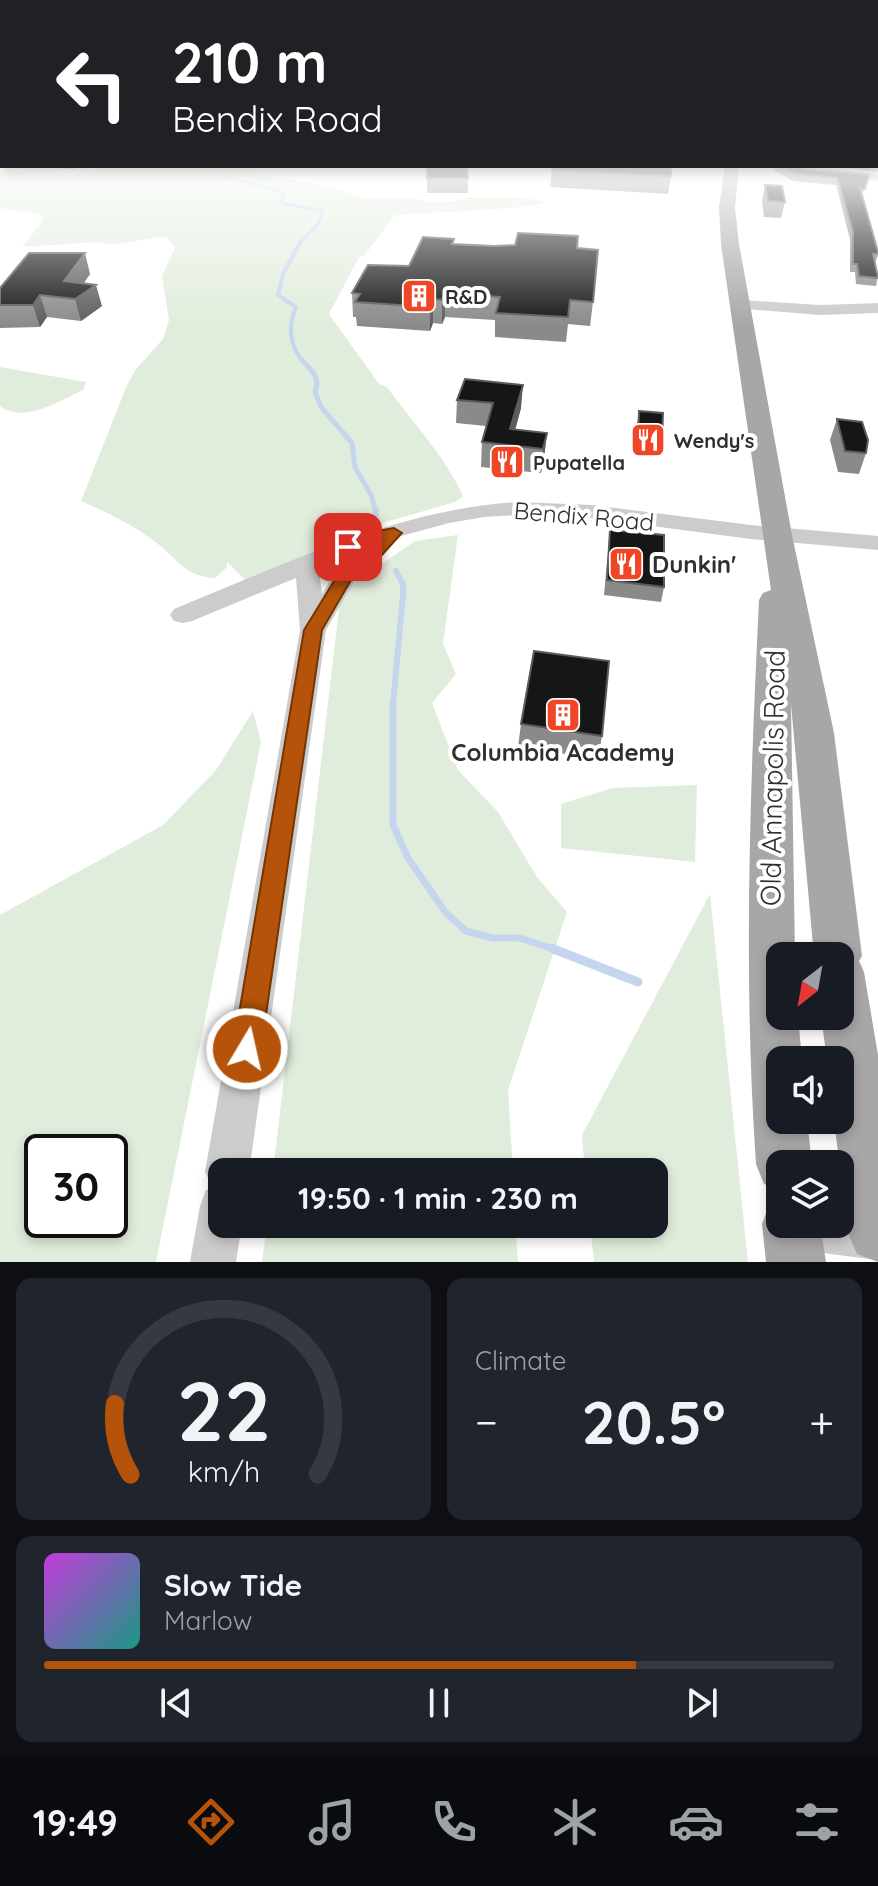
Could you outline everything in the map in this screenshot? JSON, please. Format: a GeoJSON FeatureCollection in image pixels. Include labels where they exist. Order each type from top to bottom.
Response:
{"type":"FeatureCollection","features":[{"type":"Feature","properties":{"kind":"main road","name":"Old Annapolis Road"},"geometry":{"type":"LineString","coordinates":[[727,209],[777,535],[815,733],[837,942]]}},
{"type":"Feature","properties":{"kind":"main road","name":"Old Annapolis Road"},"geometry":{"type":"LineString","coordinates":[[777,535],[770,958],[783,1150]]}},
{"type":"Feature","properties":{"kind":"main road"},"geometry":{"type":"LineString","coordinates":[[848,1030],[878,1235]]}},
{"type":"Feature","properties":{"kind":"street"},"geometry":{"type":"LineString","coordinates":[[741,305],[820,310],[878,308]]}},
{"type":"Feature","properties":{"kind":"street","name":"Bendix Road"},"geometry":{"type":"LineString","coordinates":[[188,622],[378,544],[394,533],[450,515],[527,509],[777,535]]}},
{"type":"Feature","properties":{"kind":"street"},"geometry":{"type":"LineString","coordinates":[[229,1158],[313,630],[345,576],[394,533]]}},
{"type":"Feature","properties":{"kind":"street"},"geometry":{"type":"LineString","coordinates":[[777,535],[878,543]]}},
{"type":"Feature","properties":{"kind":"street"},"geometry":{"type":"LineString","coordinates":[[777,535],[835,552],[878,558]]}},
{"type":"Feature","properties":{"kind":"street"},"geometry":{"type":"LineString","coordinates":[[308,572],[308,612],[313,630]]}},
{"type":"Feature","properties":{"kind":"street"},"geometry":{"type":"LineString","coordinates":[[854,1236],[878,1235]]}},
{"type":"Feature","properties":{"kind":"street"},"geometry":{"type":"LineString","coordinates":[[213,1262],[217,1238]]}},
{"type":"Feature","properties":{"kind":"green space"},"geometry":{"type":"Polygon","coordinates":[[[5,209],[501,209],[395,215],[364,256],[359,257],[329,314],[379,384],[387,387],[438,453],[463,496],[455,502],[383,523],[248,583],[227,562],[227,567],[215,578],[188,571],[140,531],[81,501],[127,385],[136,369],[163,339],[169,320],[162,276],[175,248],[166,237],[114,244],[98,242],[22,247],[41,223],[43,215],[5,209]]]}},
{"type":"Feature","properties":{"kind":"green space"},"geometry":{"type":"Polygon","coordinates":[[[0,367],[86,382],[83,390],[53,405],[20,413],[0,406],[0,367]]]}},
{"type":"Feature","properties":{"kind":"green space"},"geometry":{"type":"Polygon","coordinates":[[[458,535],[443,644],[456,674],[432,703],[458,770],[498,812],[537,877],[567,912],[508,1090],[512,1158],[275,1158],[341,592],[415,541],[458,535]]]}},
{"type":"Feature","properties":{"kind":"green space"},"geometry":{"type":"Polygon","coordinates":[[[253,711],[261,742],[156,1262],[0,1262],[0,915],[163,825],[216,770],[253,711]]]}},
{"type":"Feature","properties":{"kind":"green space"},"geometry":{"type":"Polygon","coordinates":[[[697,785],[695,862],[561,848],[561,804],[612,788],[697,785]]]}},
{"type":"Feature","properties":{"kind":"green space"},"geometry":{"type":"Polygon","coordinates":[[[710,894],[748,1262],[594,1262],[591,1238],[668,1238],[668,1158],[584,1158],[582,1135],[710,894]]]}},
{"type":"Feature","properties":{"kind":"green space"},"geometry":{"type":"Polygon","coordinates":[[[265,1238],[516,1238],[518,1262],[262,1262],[265,1238]]]}},
{"type":"Feature","properties":{"kind":"building"},"geometry":{"type":"Polygon","coordinates":[[[846,209],[866,209],[878,252],[873,254],[878,278],[859,276],[857,264],[853,264],[853,231],[846,209]]]}},
{"type":"Feature","properties":{"kind":"building"},"geometry":{"type":"Polygon","coordinates":[[[518,233],[578,236],[577,248],[598,250],[593,302],[570,300],[568,317],[496,313],[500,297],[445,293],[442,300],[433,299],[430,307],[355,302],[360,294],[352,293],[368,265],[409,266],[423,237],[454,239],[452,244],[494,246],[515,245],[518,233]]]}},
{"type":"Feature","properties":{"kind":"building"},"geometry":{"type":"Polygon","coordinates":[[[29,253],[85,253],[64,281],[96,285],[75,299],[40,295],[33,305],[0,305],[0,288],[29,253]]]}},
{"type":"Feature","properties":{"kind":"building"},"geometry":{"type":"Polygon","coordinates":[[[465,379],[523,385],[510,429],[547,433],[543,449],[482,442],[493,403],[457,400],[465,379]]]}},
{"type":"Feature","properties":{"kind":"building"},"geometry":{"type":"Polygon","coordinates":[[[639,411],[663,413],[662,442],[638,440],[639,411]]]}},
{"type":"Feature","properties":{"kind":"building"},"geometry":{"type":"Polygon","coordinates":[[[837,419],[862,422],[868,440],[866,453],[845,451],[837,419]]]}},
{"type":"Feature","properties":{"kind":"building"},"geometry":{"type":"Polygon","coordinates":[[[610,530],[664,535],[664,587],[607,580],[610,530]]]}},
{"type":"Feature","properties":{"kind":"building","name":"Columbia Academy"},"geometry":{"type":"Polygon","coordinates":[[[534,651],[609,661],[602,736],[521,724],[534,651]]]}},
{"type":"Feature","properties":{"kind":"waterway"},"geometry":{"type":"LineString","coordinates":[[300,243],[318,224],[323,211],[312,209]]}},
{"type":"Feature","properties":{"kind":"waterway"},"geometry":{"type":"LineString","coordinates":[[301,241],[283,274],[278,295],[296,307],[291,335],[303,361]]}},
{"type":"Feature","properties":{"kind":"waterway"},"geometry":{"type":"LineString","coordinates":[[301,359],[316,378],[315,392],[321,407],[352,443],[355,467],[371,495],[376,512]]}},
{"type":"Feature","properties":{"kind":"waterway"},"geometry":{"type":"LineString","coordinates":[[393,704],[403,595],[403,584],[396,571]]}},
{"type":"Feature","properties":{"kind":"waterway"},"geometry":{"type":"LineString","coordinates":[[393,704],[393,825],[408,858],[446,913],[466,931],[493,938],[520,938],[556,950]]}},
{"type":"Feature","properties":{"kind":"waterway"},"geometry":{"type":"LineString","coordinates":[[551,948],[638,982]]}},
{"type":"Feature","properties":{"kind":"place","name":"R&D"},"geometry":{"type":"Point","coordinates":[419,296]}},
{"type":"Feature","properties":{"kind":"place","name":"Wendy's"},"geometry":{"type":"Point","coordinates":[648,440]}},
{"type":"Feature","properties":{"kind":"place","name":"Pupatella"},"geometry":{"type":"Point","coordinates":[507,462]}},
{"type":"Feature","properties":{"kind":"place","name":"Dunkin'"},"geometry":{"type":"Point","coordinates":[626,564]}},
{"type":"Feature","properties":{"kind":"place","name":"Columbia Academy"},"geometry":{"type":"Point","coordinates":[563,715]}},
{"type":"Feature","properties":{"kind":"route"},"geometry":{"type":"LineString","coordinates":[[247,1049],[313,630],[345,576],[394,533],[369,538],[348,547]]}}]}
